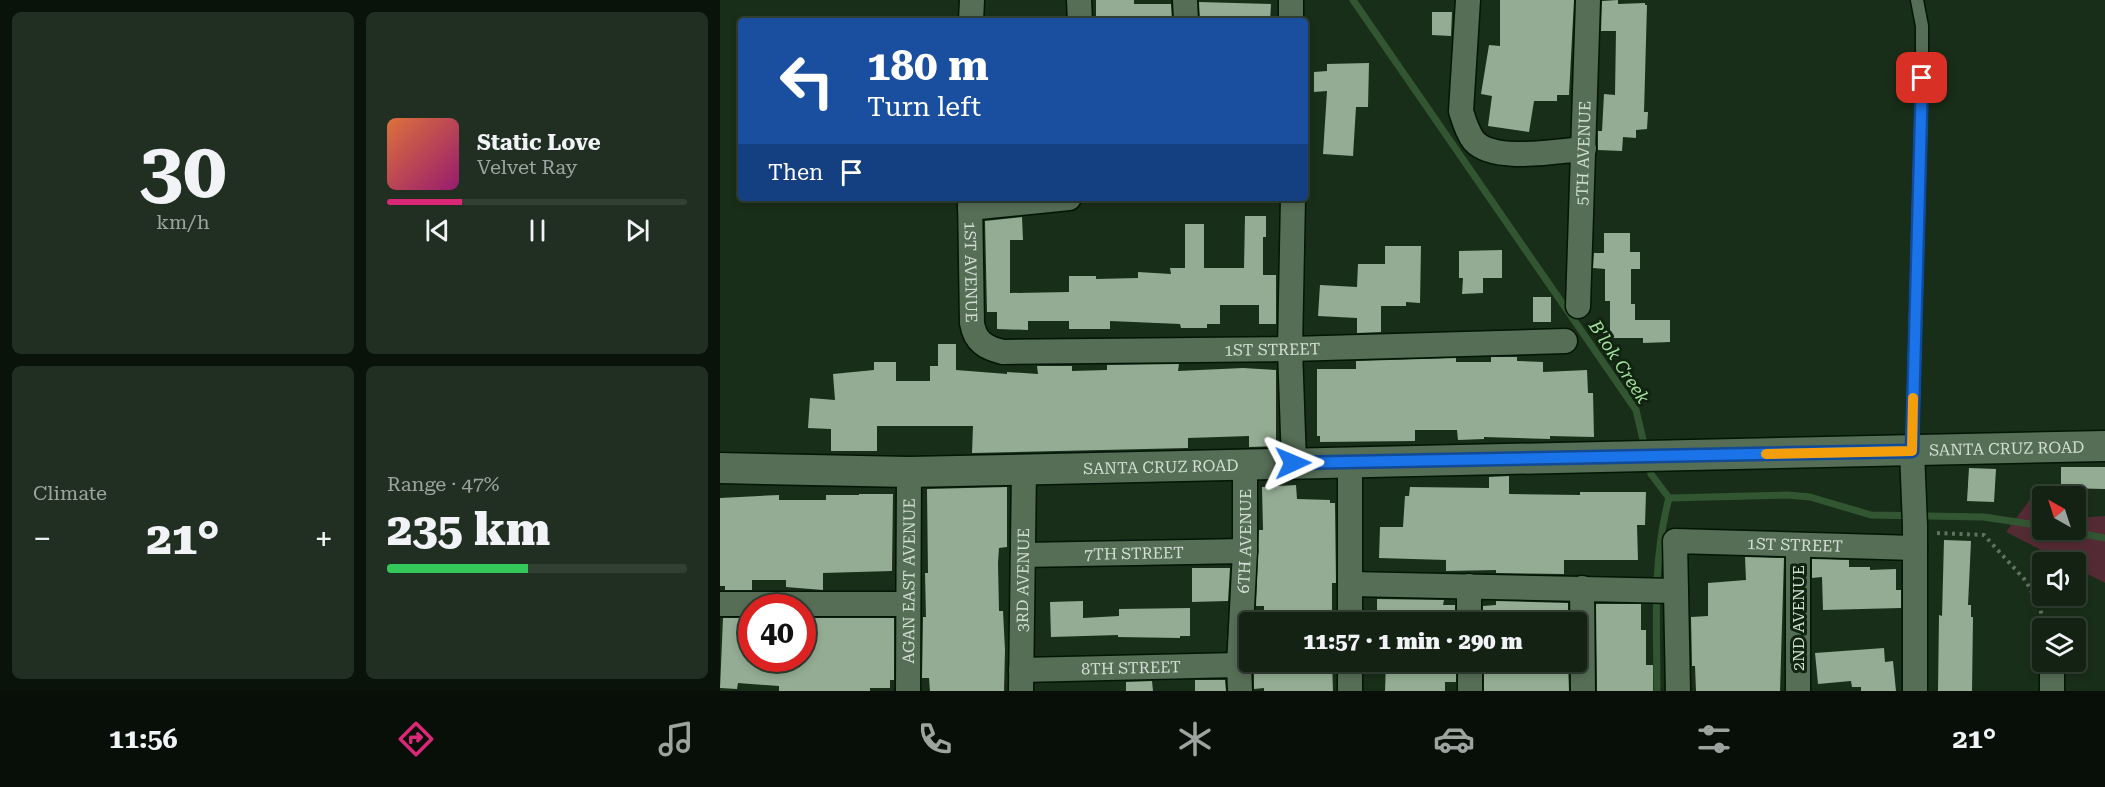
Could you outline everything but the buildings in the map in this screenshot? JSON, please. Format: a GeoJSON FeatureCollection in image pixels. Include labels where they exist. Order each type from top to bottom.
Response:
{"type":"FeatureCollection","features":[{"type":"Feature","properties":{"kind":"street"},"geometry":{"type":"LineString","coordinates":[[971,18],[972,0]]}},
{"type":"Feature","properties":{"kind":"street"},"geometry":{"type":"LineString","coordinates":[[1079,0],[1080,18]]}},
{"type":"Feature","properties":{"kind":"street"},"geometry":{"type":"LineString","coordinates":[[1185,0],[1186,18]]}},
{"type":"Feature","properties":{"kind":"street"},"geometry":{"type":"LineString","coordinates":[[1291,0],[1291,18]]}},
{"type":"Feature","properties":{"kind":"street"},"geometry":{"type":"LineString","coordinates":[[1468,0],[1461,111],[1465,126],[1475,142],[1487,150],[1504,154],[1584,149]]}},
{"type":"Feature","properties":{"kind":"street","name":"5TH AVENUE"},"geometry":{"type":"LineString","coordinates":[[1578,306],[1588,0]]}},
{"type":"Feature","properties":{"kind":"street"},"geometry":{"type":"LineString","coordinates":[[970,203],[1010,201]]}},
{"type":"Feature","properties":{"kind":"street"},"geometry":{"type":"LineString","coordinates":[[1293,201],[1290,349],[1293,463]]}},
{"type":"Feature","properties":{"kind":"street","name":"1ST AVENUE"},"geometry":{"type":"LineString","coordinates":[[970,203],[972,323],[973,333],[980,343]]}},
{"type":"Feature","properties":{"kind":"street","name":"1ST STREET"},"geometry":{"type":"LineString","coordinates":[[980,343],[1003,352],[1290,349],[1565,341]]}},
{"type":"Feature","properties":{"kind":"street","name":"SANTA CRUZ ROAD"},"geometry":{"type":"LineString","coordinates":[[720,468],[909,472],[2105,446]]}},
{"type":"Feature","properties":{"kind":"street"},"geometry":{"type":"LineString","coordinates":[[1912,451],[1915,528],[1915,691]]}},
{"type":"Feature","properties":{"kind":"street"},"geometry":{"type":"LineString","coordinates":[[1350,462],[1350,612]]}},
{"type":"Feature","properties":{"kind":"street","name":"6TH AVENUE"},"geometry":{"type":"LineString","coordinates":[[1242,612],[1245,551],[1245,465]]}},
{"type":"Feature","properties":{"kind":"street","name":"3RD AVENUE"},"geometry":{"type":"LineString","coordinates":[[1021,680],[1024,469]]}},
{"type":"Feature","properties":{"kind":"street","name":"AGAN EAST AVENUE"},"geometry":{"type":"LineString","coordinates":[[908,691],[909,472]]}},
{"type":"Feature","properties":{"kind":"street","name":"1ST STREET"},"geometry":{"type":"LineString","coordinates":[[1660,591],[1675,541],[1798,544],[1915,528]]}},
{"type":"Feature","properties":{"kind":"street","name":"2ND AVENUE"},"geometry":{"type":"LineString","coordinates":[[1798,544],[1798,691]]}},
{"type":"Feature","properties":{"kind":"street","name":"7TH STREET"},"geometry":{"type":"LineString","coordinates":[[1023,555],[1245,551]]}},
{"type":"Feature","properties":{"kind":"street"},"geometry":{"type":"LineString","coordinates":[[1350,584],[1660,591],[1678,691]]}},
{"type":"Feature","properties":{"kind":"street"},"geometry":{"type":"LineString","coordinates":[[1469,586],[1469,612]]}},
{"type":"Feature","properties":{"kind":"street"},"geometry":{"type":"LineString","coordinates":[[1582,588],[1583,691]]}},
{"type":"Feature","properties":{"kind":"street"},"geometry":{"type":"LineString","coordinates":[[720,604],[908,604]]}},
{"type":"Feature","properties":{"kind":"street","name":"8TH STREET"},"geometry":{"type":"LineString","coordinates":[[1021,680],[1239,665]]}},
{"type":"Feature","properties":{"kind":"street","name":"6TH AVENUE"},"geometry":{"type":"LineString","coordinates":[[1239,672],[1240,691]]}},
{"type":"Feature","properties":{"kind":"street"},"geometry":{"type":"LineString","coordinates":[[1350,672],[1350,691]]}},
{"type":"Feature","properties":{"kind":"street"},"geometry":{"type":"LineString","coordinates":[[1470,672],[1470,691]]}},
{"type":"Feature","properties":{"kind":"street"},"geometry":{"type":"LineString","coordinates":[[2052,672],[2052,691]]}},
{"type":"Feature","properties":{"kind":"lane"},"geometry":{"type":"LineString","coordinates":[[1912,451],[1922,78],[1922,26],[1917,0]]}},
{"type":"Feature","properties":{"kind":"path"},"geometry":{"type":"LineString","coordinates":[[1915,528],[1984,535],[2026,581],[2042,618]]}},
{"type":"Feature","properties":{"kind":"shaded area"},"geometry":{"type":"Polygon","coordinates":[[[2032,497],[2032,540],[2086,540],[2086,517],[2105,516],[2105,583],[2086,573],[2086,552],[2045,552],[2006,532],[2032,497]]]}},
{"type":"Feature","properties":{"kind":"waterway","name":"B'lok Creek"},"geometry":{"type":"LineString","coordinates":[[1353,0],[1636,410],[1645,448]]}},
{"type":"Feature","properties":{"kind":"waterway","name":"B'lok Creek"},"geometry":{"type":"LineString","coordinates":[[1649,464],[1651,474],[1669,498]]}},
{"type":"Feature","properties":{"kind":"waterway","name":"B'lok Creek"},"geometry":{"type":"LineString","coordinates":[[1669,498],[1787,495],[1810,497],[1871,515],[1984,517],[2032,524]]}},
{"type":"Feature","properties":{"kind":"waterway"},"geometry":{"type":"LineString","coordinates":[[1657,691],[1658,570],[1669,498]]}},
{"type":"Feature","properties":{"kind":"waterway","name":"B'lok Creek"},"geometry":{"type":"LineString","coordinates":[[2086,534],[2105,538]]}},
{"type":"Feature","properties":{"kind":"slow traffic"},"geometry":{"type":"LineString","coordinates":[[1766,454],[1912,451],[1913,398]]}},
{"type":"Feature","properties":{"kind":"route"},"geometry":{"type":"LineString","coordinates":[[1293,463],[1912,451],[1922,78]]}}]}
